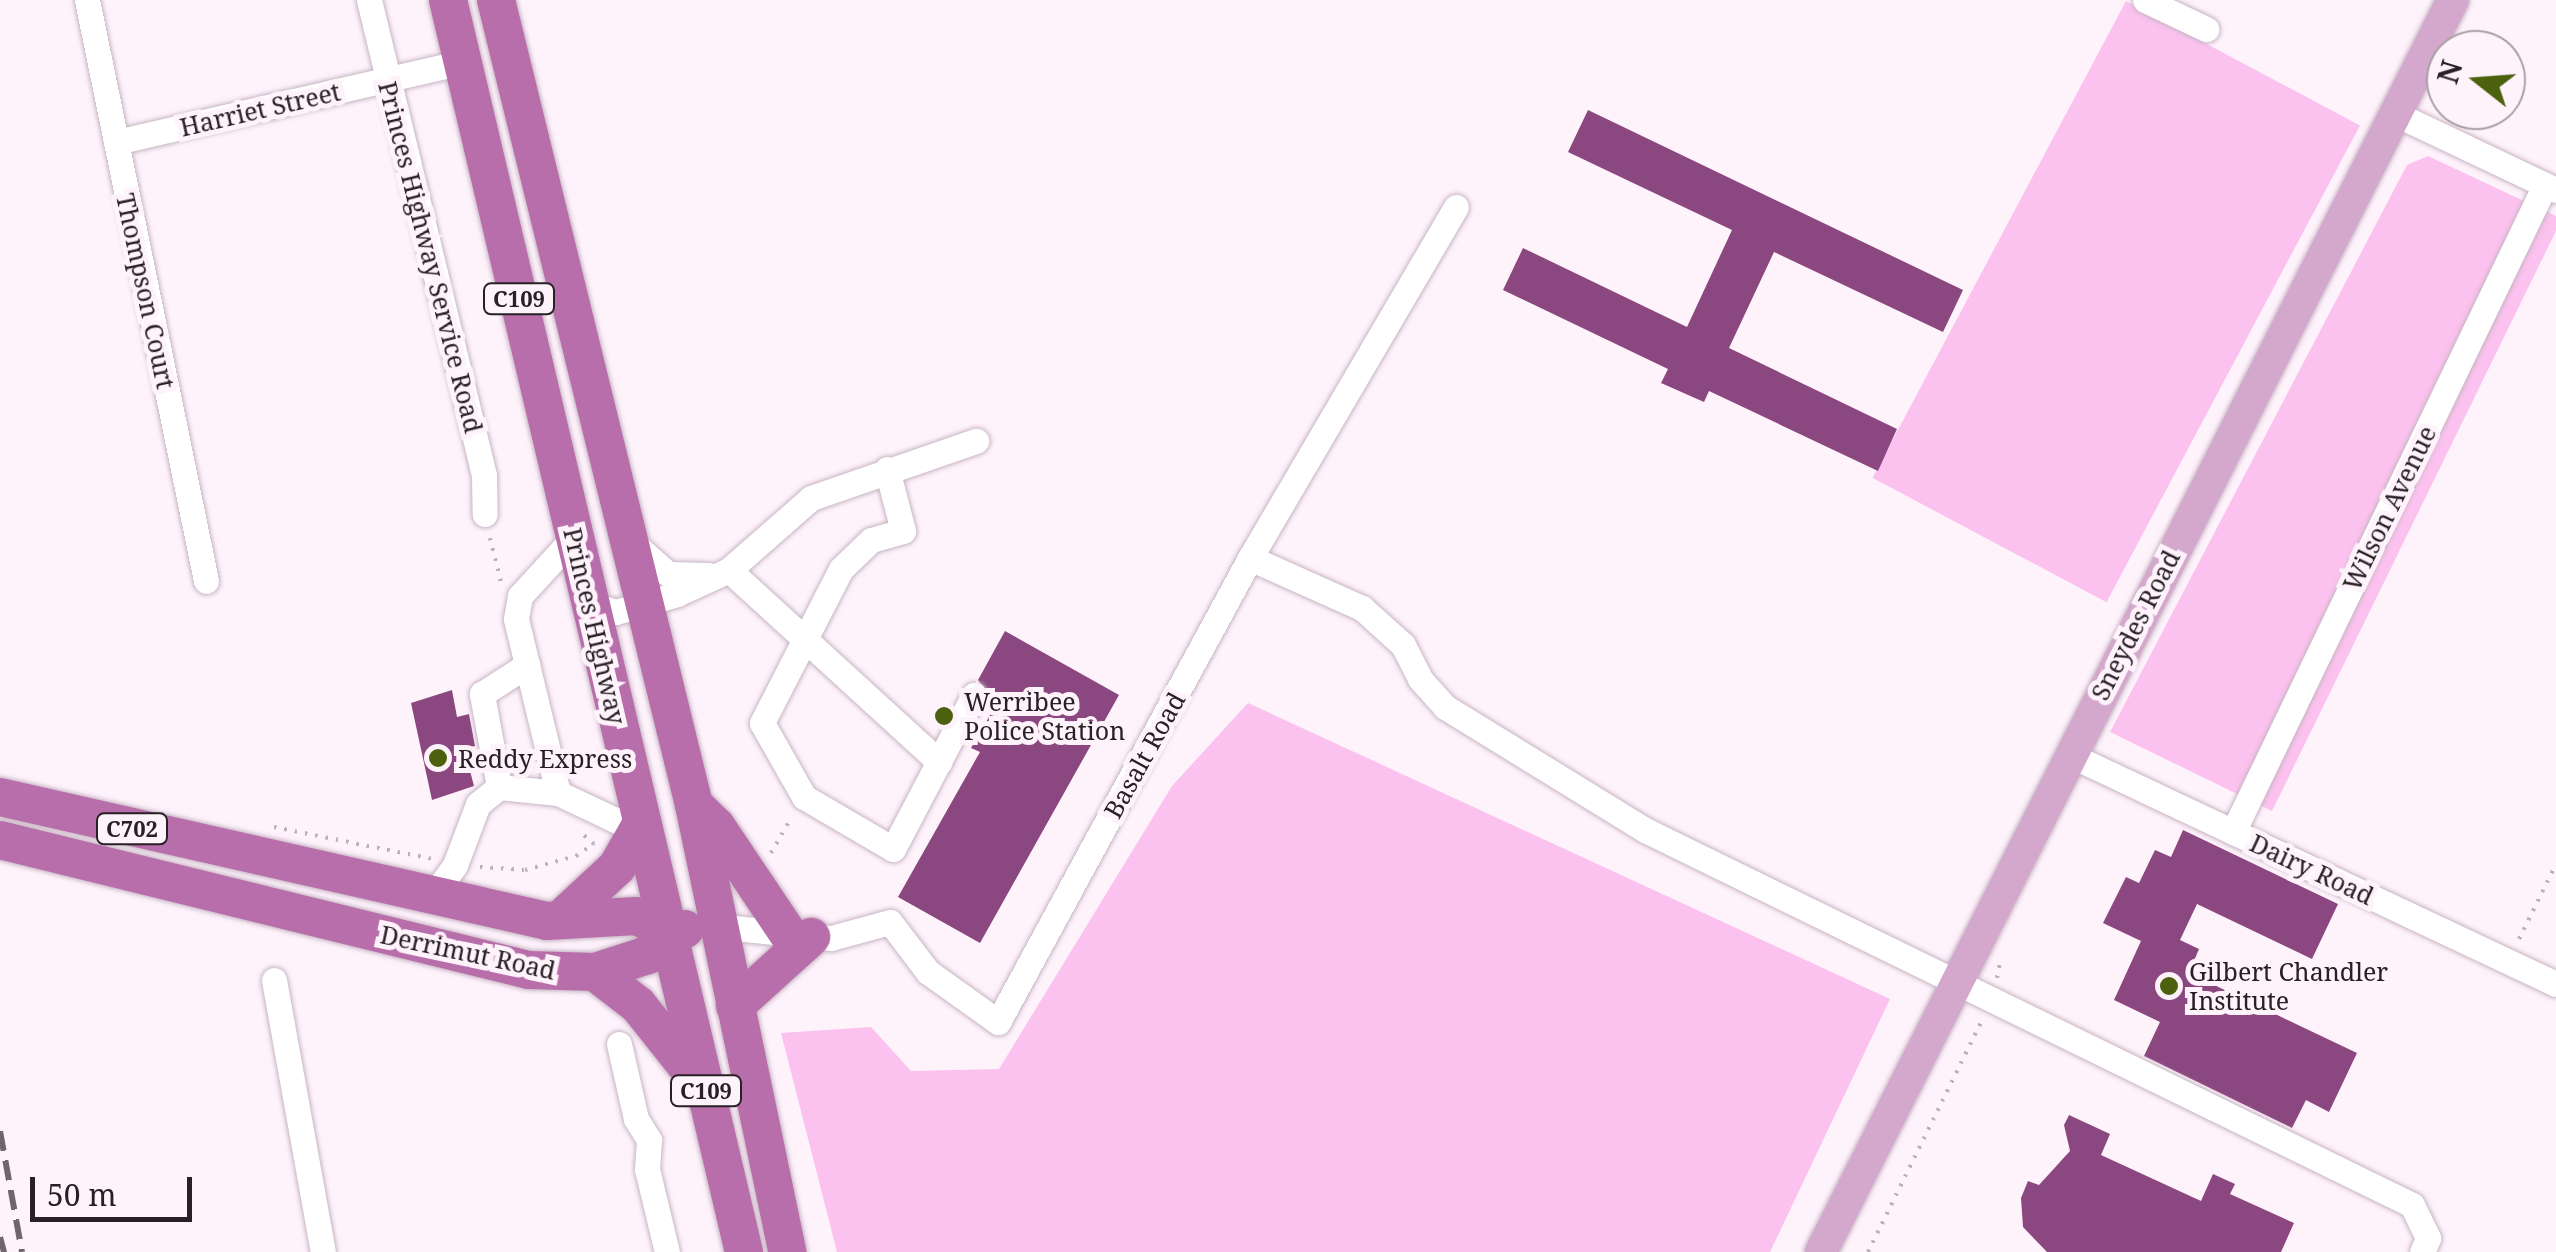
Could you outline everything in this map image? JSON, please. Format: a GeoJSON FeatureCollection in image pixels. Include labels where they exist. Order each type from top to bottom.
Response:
{"type":"FeatureCollection","features":[{"type":"Feature","properties":{"kind":"highway","name":"Princes Highway"},"geometry":{"type":"LineString","coordinates":[[448,0],[744,1252]]}},
{"type":"Feature","properties":{"kind":"highway","name":"Princes Highway"},"geometry":{"type":"LineString","coordinates":[[496,0],[620,526],[694,806],[787,1252]]}},
{"type":"Feature","properties":{"kind":"highway"},"geometry":{"type":"LineString","coordinates":[[463,62],[508,53]]}},
{"type":"Feature","properties":{"kind":"highway","name":"Derrimut Road"},"geometry":{"type":"LineString","coordinates":[[0,797],[444,880],[560,920],[636,916],[668,930],[648,955],[595,972],[529,970],[0,840]]}},
{"type":"Feature","properties":{"kind":"highway"},"geometry":{"type":"LineString","coordinates":[[694,806],[716,826],[800,936],[735,1006]]}},
{"type":"Feature","properties":{"kind":"highway"},"geometry":{"type":"LineString","coordinates":[[560,920],[616,867],[642,823]]}},
{"type":"Feature","properties":{"kind":"highway","name":"C702"},"geometry":{"type":"LineString","coordinates":[[668,930],[716,926]]}},
{"type":"Feature","properties":{"kind":"highway"},"geometry":{"type":"LineString","coordinates":[[595,972],[638,1004],[706,1090]]}},
{"type":"Feature","properties":{"kind":"main road","name":"Sneydes Road"},"geometry":{"type":"LineString","coordinates":[[1820,1252],[1950,984],[2398,115],[2453,0]]}},
{"type":"Feature","properties":{"kind":"street","name":"Thompson Court"},"geometry":{"type":"LineString","coordinates":[[87,0],[206,581]]}},
{"type":"Feature","properties":{"kind":"street","name":"Princes Highway Service Road"},"geometry":{"type":"LineString","coordinates":[[369,0],[484,475],[485,514]]}},
{"type":"Feature","properties":{"kind":"street"},"geometry":{"type":"LineString","coordinates":[[2145,0],[2206,29]]}},
{"type":"Feature","properties":{"kind":"street","name":"Harriet Street"},"geometry":{"type":"LineString","coordinates":[[116,142],[463,62]]}},
{"type":"Feature","properties":{"kind":"street"},"geometry":{"type":"LineString","coordinates":[[2398,115],[2551,188]]}},
{"type":"Feature","properties":{"kind":"street","name":"Wilson Avenue"},"geometry":{"type":"LineString","coordinates":[[2233,832],[2551,188]]}},
{"type":"Feature","properties":{"kind":"street","name":"Basalt Road"},"geometry":{"type":"LineString","coordinates":[[716,926],[800,936],[890,922],[928,972],[998,1022],[1250,558],[1456,207]]}},
{"type":"Feature","properties":{"kind":"street"},"geometry":{"type":"LineString","coordinates":[[590,604],[616,612],[641,608],[728,570],[811,498],[976,441]]}},
{"type":"Feature","properties":{"kind":"street"},"geometry":{"type":"LineString","coordinates":[[887,469],[903,531],[856,550],[803,637],[762,723],[804,797],[893,849],[974,694]]}},
{"type":"Feature","properties":{"kind":"street"},"geometry":{"type":"LineString","coordinates":[[620,526],[645,560],[668,574],[688,579],[728,570]]}},
{"type":"Feature","properties":{"kind":"street"},"geometry":{"type":"LineString","coordinates":[[558,793],[516,619],[520,596],[574,537]]}},
{"type":"Feature","properties":{"kind":"street"},"geometry":{"type":"LineString","coordinates":[[1250,558],[1362,608],[1402,645],[1420,679],[1445,707],[1526,762],[1950,984],[2412,1205],[2428,1238],[2422,1252]]}},
{"type":"Feature","properties":{"kind":"street"},"geometry":{"type":"LineString","coordinates":[[728,570],[939,762]]}},
{"type":"Feature","properties":{"kind":"street"},"geometry":{"type":"LineString","coordinates":[[499,787],[482,694],[527,665]]}},
{"type":"Feature","properties":{"kind":"street","name":"Dairy Road"},"geometry":{"type":"LineString","coordinates":[[2068,754],[2556,984]]}},
{"type":"Feature","properties":{"kind":"street"},"geometry":{"type":"LineString","coordinates":[[444,880],[478,804],[499,787],[558,793],[615,820],[642,823]]}},
{"type":"Feature","properties":{"kind":"street"},"geometry":{"type":"LineString","coordinates":[[274,980],[324,1252]]}},
{"type":"Feature","properties":{"kind":"street"},"geometry":{"type":"LineString","coordinates":[[619,1044],[636,1119],[649,1140],[647,1169],[668,1252]]}},
{"type":"Feature","properties":{"kind":"path"},"geometry":{"type":"LineString","coordinates":[[485,514],[496,572],[516,619]]}},
{"type":"Feature","properties":{"kind":"path"},"geometry":{"type":"LineString","coordinates":[[769,856],[804,797]]}},
{"type":"Feature","properties":{"kind":"path"},"geometry":{"type":"LineString","coordinates":[[444,880],[525,870],[594,844]]}},
{"type":"Feature","properties":{"kind":"path"},"geometry":{"type":"LineString","coordinates":[[2508,961],[2556,864]]}},
{"type":"Feature","properties":{"kind":"shaded area"},"geometry":{"type":"Polygon","coordinates":[[[2126,1],[2360,125],[2106,602],[1872,478],[2126,1]]]}},
{"type":"Feature","properties":{"kind":"shaded area"},"geometry":{"type":"Polygon","coordinates":[[[2428,156],[2556,216],[2556,231],[2272,811],[2110,732],[2407,165],[2428,156]]]}},
{"type":"Feature","properties":{"kind":"shaded area"},"geometry":{"type":"Polygon","coordinates":[[[1248,703],[1890,999],[1770,1252],[837,1252],[781,1033],[871,1027],[911,1071],[999,1069],[1172,786],[1248,703]]]}},
{"type":"Feature","properties":{"kind":"building"},"geometry":{"type":"Polygon","coordinates":[[[1588,110],[1963,290],[1943,332],[1774,252],[1729,348],[1897,429],[1878,471],[1709,391],[1704,402],[1661,383],[1668,369],[1503,290],[1523,248],[1687,327],[1732,230],[1568,152],[1588,110]]]}},
{"type":"Feature","properties":{"kind":"building"},"geometry":{"type":"Polygon","coordinates":[[[1005,631],[1119,695],[980,943],[898,897],[980,752],[971,748],[997,703],[978,680],[1005,631]]]}},
{"type":"Feature","properties":{"kind":"building"},"geometry":{"type":"Polygon","coordinates":[[[452,690],[457,717],[469,714],[475,746],[464,748],[474,786],[432,800],[411,703],[452,690]]]}},
{"type":"Feature","properties":{"kind":"building","name":"Gilbert Chandler Institute"},"geometry":{"type":"Polygon","coordinates":[[[2183,830],[2338,904],[2312,959],[2197,904],[2180,940],[2199,949],[2189,973],[2357,1053],[2329,1112],[2306,1100],[2292,1128],[2144,1056],[2160,1022],[2114,1000],[2141,941],[2103,923],[2126,877],[2139,883],[2155,850],[2171,857],[2183,830]]]}},
{"type":"Feature","properties":{"kind":"building"},"geometry":{"type":"Polygon","coordinates":[[[2069,1115],[2110,1134],[2101,1155],[2201,1201],[2213,1174],[2235,1184],[2230,1194],[2294,1223],[2281,1252],[2047,1252],[2023,1227],[2021,1198],[2028,1181],[2039,1185],[2070,1151],[2064,1125],[2069,1115]]]}},
{"type":"Feature","properties":{"kind":"railway"},"geometry":{"type":"LineString","coordinates":[[0,1131],[22,1252]]}},
{"type":"Feature","properties":{"kind":"railway"},"geometry":{"type":"LineString","coordinates":[[0,1237],[4,1252]]}},
{"type":"Feature","properties":{"kind":"place","name":"Werribee Police Station"},"geometry":{"type":"Point","coordinates":[944,716]}},
{"type":"Feature","properties":{"kind":"place","name":"Reddy Express"},"geometry":{"type":"Point","coordinates":[438,758]}},
{"type":"Feature","properties":{"kind":"place","name":"Gilbert Chandler Institute"},"geometry":{"type":"Point","coordinates":[2169,986]}}]}
